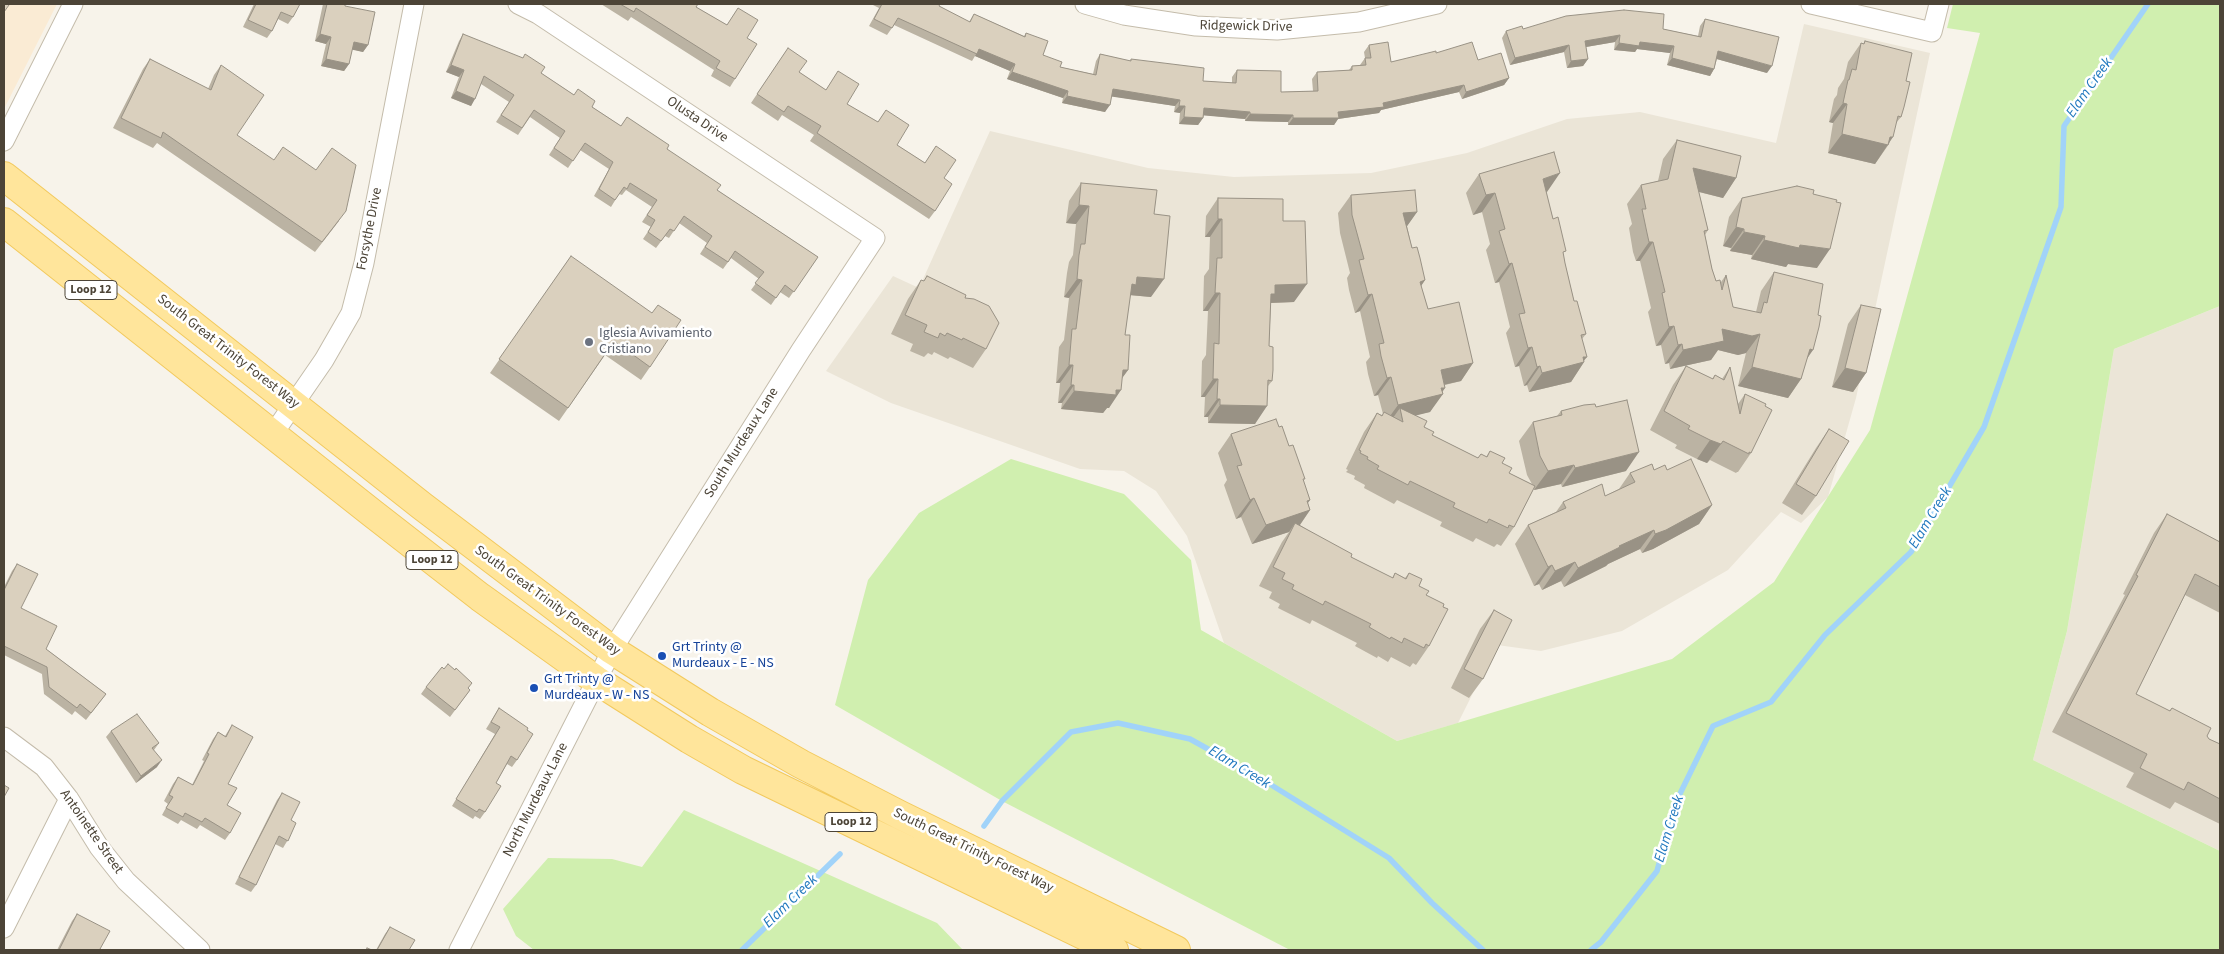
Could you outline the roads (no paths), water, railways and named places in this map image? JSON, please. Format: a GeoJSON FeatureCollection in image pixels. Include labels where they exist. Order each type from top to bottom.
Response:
{"type":"FeatureCollection","features":[{"type":"Feature","properties":{"kind":"main road","name":"South Great Trinity Forest Way"},"geometry":{"type":"LineString","coordinates":[[4,176],[444,524],[612,650],[710,712],[801,764],[900,816],[1176,950]]}},
{"type":"Feature","properties":{"kind":"main road","name":"South Great Trinity Forest Way"},"geometry":{"type":"LineString","coordinates":[[4,222],[480,597],[596,680],[689,739],[743,770],[1114,950]]}},
{"type":"Feature","properties":{"kind":"street"},"geometry":{"type":"LineString","coordinates":[[4,140],[73,4]]}},
{"type":"Feature","properties":{"kind":"street","name":"Forsythe Drive"},"geometry":{"type":"LineString","coordinates":[[273,434],[294,405],[351,313],[364,263],[414,4]]}},
{"type":"Feature","properties":{"kind":"street","name":"Olusta Drive"},"geometry":{"type":"LineString","coordinates":[[518,4],[538,14],[875,238]]}},
{"type":"Feature","properties":{"kind":"street","name":"Ridgewick Drive"},"geometry":{"type":"LineString","coordinates":[[1085,4],[1124,15],[1196,26],[1277,30],[1359,22],[1437,4]]}},
{"type":"Feature","properties":{"kind":"street"},"geometry":{"type":"LineString","coordinates":[[1811,4],[1932,32],[1939,4]]}},
{"type":"Feature","properties":{"kind":"street","name":"South Murdeaux Lane"},"geometry":{"type":"LineString","coordinates":[[612,650],[801,350],[875,238]]}},
{"type":"Feature","properties":{"kind":"street","name":"North Murdeaux Lane"},"geometry":{"type":"LineString","coordinates":[[459,950],[612,650]]}},
{"type":"Feature","properties":{"kind":"street","name":"Antoinette Street"},"geometry":{"type":"LineString","coordinates":[[4,737],[44,767],[98,846],[126,881],[200,950]]}},
{"type":"Feature","properties":{"kind":"street"},"geometry":{"type":"LineString","coordinates":[[4,928],[68,800]]}},
{"type":"Feature","properties":{"kind":"waterway","name":"Elam Creek"},"geometry":{"type":"LineString","coordinates":[[1591,950],[1601,942],[1657,871],[1676,802],[1713,726],[1771,702],[1825,635],[1911,552],[1984,427],[2061,207],[2064,126],[2148,4]]}},
{"type":"Feature","properties":{"kind":"waterway","name":"Elam Creek"},"geometry":{"type":"LineString","coordinates":[[984,826],[1002,801],[1071,732],[1118,723],[1190,739],[1260,778],[1389,858],[1432,903],[1483,950]]}},
{"type":"Feature","properties":{"kind":"waterway","name":"Elam Creek"},"geometry":{"type":"LineString","coordinates":[[742,950],[840,854]]}},
{"type":"Feature","properties":{"kind":"place","name":"Iglesia Avivamiento Cristiano"},"geometry":{"type":"Point","coordinates":[589,342]}},
{"type":"Feature","properties":{"kind":"place","name":"Grt Trinty @ Murdeaux - E - NS"},"geometry":{"type":"Point","coordinates":[662,656]}},
{"type":"Feature","properties":{"kind":"place","name":"Grt Trinty @ Murdeaux - W - NS"},"geometry":{"type":"Point","coordinates":[534,688]}}]}
